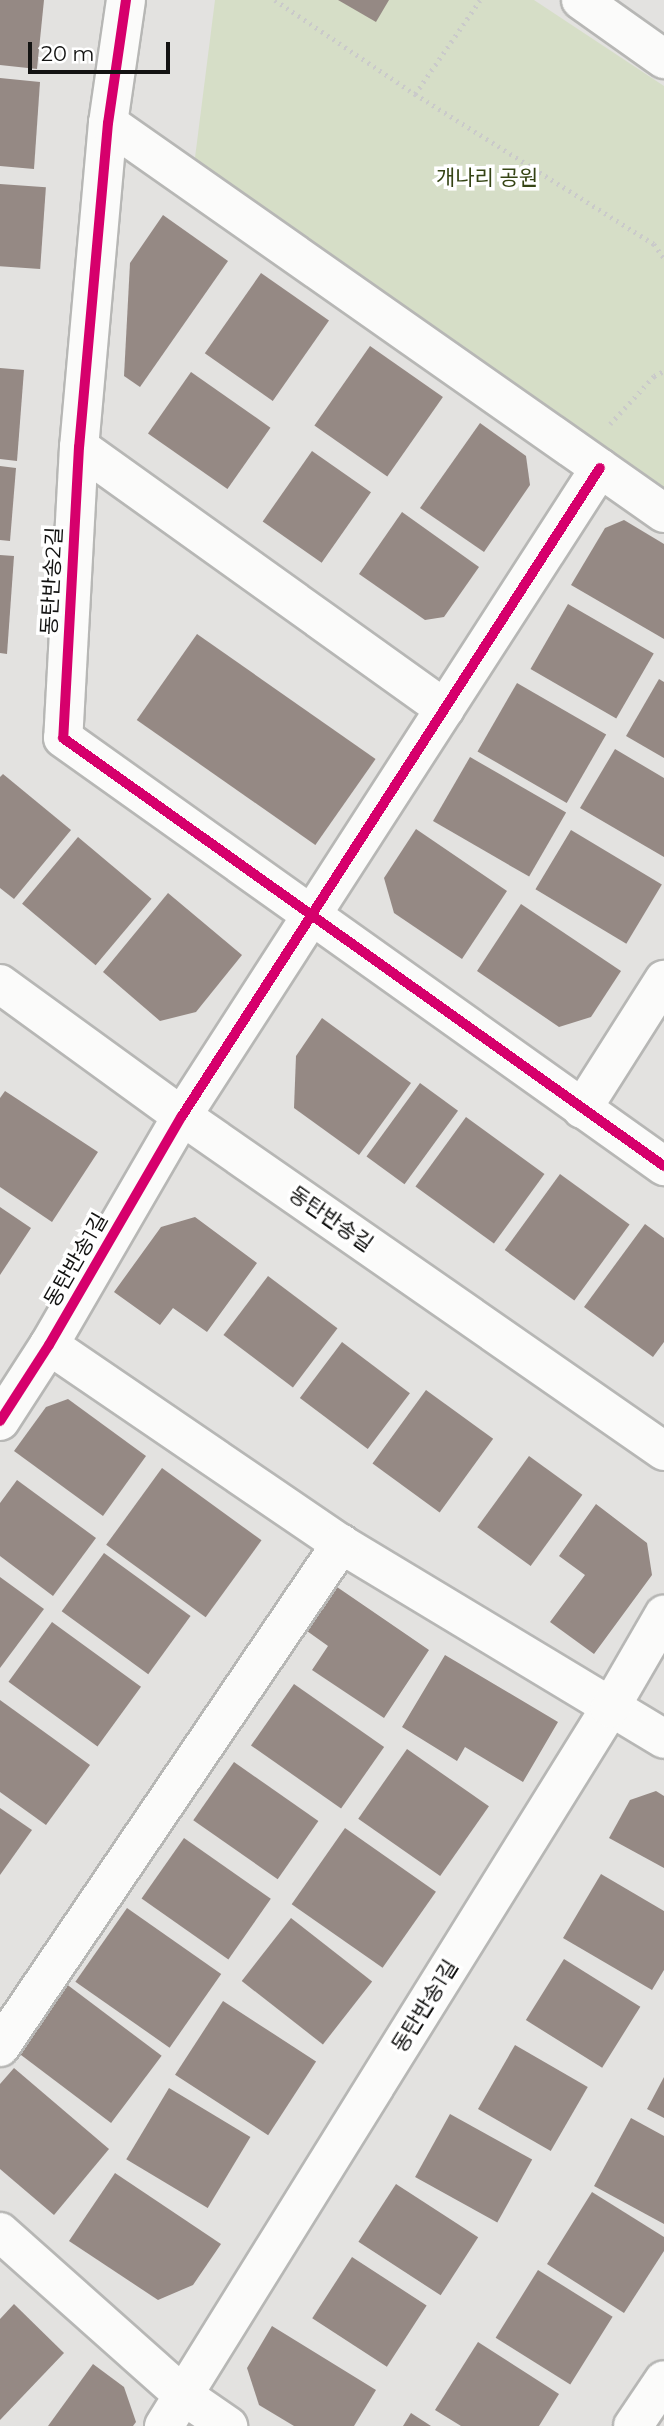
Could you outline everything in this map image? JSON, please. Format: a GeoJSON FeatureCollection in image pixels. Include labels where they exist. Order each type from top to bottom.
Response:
{"type":"FeatureCollection","features":[{"type":"Feature","properties":{"kind":"street","name":"동탄반송2길"},"geometry":{"type":"LineString","coordinates":[[126,0],[108,123],[79,447],[63,738],[310,916]]}},
{"type":"Feature","properties":{"kind":"street"},"geometry":{"type":"LineString","coordinates":[[581,0],[664,59]]}},
{"type":"Feature","properties":{"kind":"street"},"geometry":{"type":"LineString","coordinates":[[108,123],[664,513]]}},
{"type":"Feature","properties":{"kind":"street"},"geometry":{"type":"LineString","coordinates":[[79,447],[445,709]]}},
{"type":"Feature","properties":{"kind":"street"},"geometry":{"type":"LineString","coordinates":[[181,1116],[445,709],[591,462]]}},
{"type":"Feature","properties":{"kind":"street"},"geometry":{"type":"LineString","coordinates":[[310,916],[664,1166]]}},
{"type":"Feature","properties":{"kind":"street"},"geometry":{"type":"LineString","coordinates":[[582,1109],[664,980]]}},
{"type":"Feature","properties":{"kind":"street","name":"동탄반송길"},"geometry":{"type":"LineString","coordinates":[[0,984],[181,1116],[664,1451]]}},
{"type":"Feature","properties":{"kind":"street","name":"동탄반송1길"},"geometry":{"type":"LineString","coordinates":[[0,1421],[49,1345],[181,1116]]}},
{"type":"Feature","properties":{"kind":"street"},"geometry":{"type":"LineString","coordinates":[[49,1345],[341,1544],[664,1739]]}},
{"type":"Feature","properties":{"kind":"street"},"geometry":{"type":"LineString","coordinates":[[0,2047],[341,1544]]}},
{"type":"Feature","properties":{"kind":"street","name":"동탄반송1길"},"geometry":{"type":"LineString","coordinates":[[173,2411],[610,1708],[664,1615]]}},
{"type":"Feature","properties":{"kind":"street"},"geometry":{"type":"LineString","coordinates":[[0,2232],[173,2411],[228,2426]]}},
{"type":"Feature","properties":{"kind":"street"},"geometry":{"type":"LineString","coordinates":[[633,2426],[664,2380]]}},
{"type":"Feature","properties":{"kind":"path"},"geometry":{"type":"LineString","coordinates":[[275,0],[415,94],[654,244],[664,258]]}},
{"type":"Feature","properties":{"kind":"path"},"geometry":{"type":"LineString","coordinates":[[415,94],[480,0]]}},
{"type":"Feature","properties":{"kind":"path"},"geometry":{"type":"LineString","coordinates":[[591,462],[654,376],[664,371]]}},
{"type":"Feature","properties":{"kind":"green space","name":"개나리 공원"},"geometry":{"type":"Polygon","coordinates":[[[215,0],[534,0],[664,86],[664,504],[190,197],[215,0]]]}},
{"type":"Feature","properties":{"kind":"building"},"geometry":{"type":"Polygon","coordinates":[[[0,0],[44,0],[37,69],[0,65],[0,0]]]}},
{"type":"Feature","properties":{"kind":"building"},"geometry":{"type":"Polygon","coordinates":[[[338,0],[389,0],[376,22],[338,0]]]}},
{"type":"Feature","properties":{"kind":"building"},"geometry":{"type":"Polygon","coordinates":[[[0,78],[40,82],[34,169],[0,166],[0,78]]]}},
{"type":"Feature","properties":{"kind":"building"},"geometry":{"type":"Polygon","coordinates":[[[0,184],[46,187],[40,269],[0,266],[0,184]]]}},
{"type":"Feature","properties":{"kind":"building"},"geometry":{"type":"Polygon","coordinates":[[[163,215],[228,261],[140,387],[124,376],[130,263],[163,215]]]}},
{"type":"Feature","properties":{"kind":"building"},"geometry":{"type":"Polygon","coordinates":[[[261,273],[329,321],[273,401],[205,353],[261,273]]]}},
{"type":"Feature","properties":{"kind":"building"},"geometry":{"type":"Polygon","coordinates":[[[370,346],[443,397],[387,477],[314,425],[370,346]]]}},
{"type":"Feature","properties":{"kind":"building"},"geometry":{"type":"Polygon","coordinates":[[[0,368],[24,370],[17,461],[0,459],[0,368]]]}},
{"type":"Feature","properties":{"kind":"building"},"geometry":{"type":"Polygon","coordinates":[[[191,372],[270,428],[227,489],[148,433],[191,372]]]}},
{"type":"Feature","properties":{"kind":"building"},"geometry":{"type":"Polygon","coordinates":[[[480,423],[526,456],[530,485],[484,552],[420,508],[480,423]]]}},
{"type":"Feature","properties":{"kind":"building"},"geometry":{"type":"Polygon","coordinates":[[[312,451],[371,492],[322,563],[263,521],[312,451]]]}},
{"type":"Feature","properties":{"kind":"building"},"geometry":{"type":"Polygon","coordinates":[[[0,466],[16,468],[10,541],[0,540],[0,466]]]}},
{"type":"Feature","properties":{"kind":"building"},"geometry":{"type":"Polygon","coordinates":[[[402,512],[479,567],[444,617],[425,620],[359,574],[402,512]]]}},
{"type":"Feature","properties":{"kind":"building"},"geometry":{"type":"Polygon","coordinates":[[[624,520],[664,544],[664,639],[571,585],[605,528],[624,520]]]}},
{"type":"Feature","properties":{"kind":"building"},"geometry":{"type":"Polygon","coordinates":[[[0,555],[14,556],[7,654],[0,653],[0,555]]]}},
{"type":"Feature","properties":{"kind":"building"},"geometry":{"type":"Polygon","coordinates":[[[568,604],[654,654],[616,718],[530,669],[568,604]]]}},
{"type":"Feature","properties":{"kind":"building"},"geometry":{"type":"Polygon","coordinates":[[[197,634],[376,759],[315,845],[137,720],[197,634]]]}},
{"type":"Feature","properties":{"kind":"building"},"geometry":{"type":"Polygon","coordinates":[[[659,679],[664,682],[664,758],[626,736],[659,679]]]}},
{"type":"Feature","properties":{"kind":"building"},"geometry":{"type":"Polygon","coordinates":[[[517,683],[606,734],[567,803],[478,751],[517,683]]]}},
{"type":"Feature","properties":{"kind":"building"},"geometry":{"type":"Polygon","coordinates":[[[615,749],[664,778],[664,857],[580,808],[615,749]]]}},
{"type":"Feature","properties":{"kind":"building"},"geometry":{"type":"Polygon","coordinates":[[[470,757],[566,812],[529,877],[433,821],[470,757]]]}},
{"type":"Feature","properties":{"kind":"building"},"geometry":{"type":"Polygon","coordinates":[[[3,774],[71,830],[14,899],[0,888],[0,777],[3,774]]]}},
{"type":"Feature","properties":{"kind":"building"},"geometry":{"type":"Polygon","coordinates":[[[416,829],[507,891],[462,959],[394,913],[384,878],[416,829]]]}},
{"type":"Feature","properties":{"kind":"building"},"geometry":{"type":"Polygon","coordinates":[[[571,830],[662,885],[626,944],[535,889],[571,830]]]}},
{"type":"Feature","properties":{"kind":"building"},"geometry":{"type":"Polygon","coordinates":[[[78,837],[152,899],[96,965],[22,904],[78,837]]]}},
{"type":"Feature","properties":{"kind":"building"},"geometry":{"type":"Polygon","coordinates":[[[168,893],[242,955],[196,1012],[160,1021],[103,972],[168,893]]]}},
{"type":"Feature","properties":{"kind":"building"},"geometry":{"type":"Polygon","coordinates":[[[521,904],[621,971],[591,1017],[559,1027],[477,971],[521,904]]]}},
{"type":"Feature","properties":{"kind":"building"},"geometry":{"type":"Polygon","coordinates":[[[322,1018],[411,1083],[359,1155],[294,1108],[296,1056],[322,1018]]]}},
{"type":"Feature","properties":{"kind":"building"},"geometry":{"type":"Polygon","coordinates":[[[420,1083],[458,1111],[405,1184],[367,1157],[420,1083]]]}},
{"type":"Feature","properties":{"kind":"building"},"geometry":{"type":"Polygon","coordinates":[[[5,1091],[98,1152],[52,1222],[0,1187],[0,1098],[5,1091]]]}},
{"type":"Feature","properties":{"kind":"building"},"geometry":{"type":"Polygon","coordinates":[[[466,1117],[544,1174],[494,1244],[415,1187],[466,1117]]]}},
{"type":"Feature","properties":{"kind":"building"},"geometry":{"type":"Polygon","coordinates":[[[560,1174],[630,1225],[574,1301],[505,1250],[560,1174]]]}},
{"type":"Feature","properties":{"kind":"building"},"geometry":{"type":"Polygon","coordinates":[[[0,1207],[31,1228],[0,1275],[0,1207]]]}},
{"type":"Feature","properties":{"kind":"building"},"geometry":{"type":"Polygon","coordinates":[[[195,1217],[257,1263],[207,1332],[173,1308],[160,1325],[114,1292],[161,1227],[195,1217]]]}},
{"type":"Feature","properties":{"kind":"building"},"geometry":{"type":"Polygon","coordinates":[[[645,1224],[664,1238],[664,1342],[653,1357],[584,1307],[645,1224]]]}},
{"type":"Feature","properties":{"kind":"building"},"geometry":{"type":"Polygon","coordinates":[[[268,1276],[337,1328],[293,1387],[223,1335],[268,1276]]]}},
{"type":"Feature","properties":{"kind":"building"},"geometry":{"type":"Polygon","coordinates":[[[342,1342],[410,1393],[368,1449],[300,1398],[342,1342]]]}},
{"type":"Feature","properties":{"kind":"building"},"geometry":{"type":"Polygon","coordinates":[[[426,1390],[493,1439],[440,1512],[373,1464],[426,1390]]]}},
{"type":"Feature","properties":{"kind":"building"},"geometry":{"type":"Polygon","coordinates":[[[68,1399],[146,1456],[103,1516],[14,1451],[46,1407],[68,1399]]]}},
{"type":"Feature","properties":{"kind":"building"},"geometry":{"type":"Polygon","coordinates":[[[529,1456],[582,1495],[531,1566],[477,1527],[529,1456]]]}},
{"type":"Feature","properties":{"kind":"building"},"geometry":{"type":"Polygon","coordinates":[[[162,1468],[262,1540],[206,1617],[106,1545],[162,1468]]]}},
{"type":"Feature","properties":{"kind":"building"},"geometry":{"type":"Polygon","coordinates":[[[17,1480],[96,1538],[53,1596],[0,1556],[0,1503],[17,1480]]]}},
{"type":"Feature","properties":{"kind":"building"},"geometry":{"type":"Polygon","coordinates":[[[596,1504],[647,1543],[652,1575],[594,1654],[550,1622],[585,1575],[559,1556],[596,1504]]]}},
{"type":"Feature","properties":{"kind":"building"},"geometry":{"type":"Polygon","coordinates":[[[104,1553],[191,1616],[148,1674],[62,1611],[104,1553]]]}},
{"type":"Feature","properties":{"kind":"building"},"geometry":{"type":"Polygon","coordinates":[[[0,1577],[44,1609],[0,1668],[0,1577]]]}},
{"type":"Feature","properties":{"kind":"building"},"geometry":{"type":"Polygon","coordinates":[[[337,1587],[429,1650],[384,1718],[312,1670],[328,1646],[307,1631],[337,1587]]]}},
{"type":"Feature","properties":{"kind":"building"},"geometry":{"type":"Polygon","coordinates":[[[52,1622],[141,1687],[97,1747],[9,1682],[52,1622]]]}},
{"type":"Feature","properties":{"kind":"building"},"geometry":{"type":"Polygon","coordinates":[[[445,1655],[558,1722],[523,1782],[465,1747],[457,1761],[402,1727],[445,1655]]]}},
{"type":"Feature","properties":{"kind":"building"},"geometry":{"type":"Polygon","coordinates":[[[294,1684],[384,1747],[341,1809],[251,1745],[294,1684]]]}},
{"type":"Feature","properties":{"kind":"building"},"geometry":{"type":"Polygon","coordinates":[[[0,1700],[90,1765],[46,1825],[0,1792],[0,1700]]]}},
{"type":"Feature","properties":{"kind":"building"},"geometry":{"type":"Polygon","coordinates":[[[407,1749],[489,1806],[440,1876],[358,1819],[407,1749]]]}},
{"type":"Feature","properties":{"kind":"building"},"geometry":{"type":"Polygon","coordinates":[[[234,1762],[318,1821],[278,1879],[193,1820],[234,1762]]]}},
{"type":"Feature","properties":{"kind":"building"},"geometry":{"type":"Polygon","coordinates":[[[656,1791],[664,1796],[664,1868],[609,1838],[630,1800],[656,1791]]]}},
{"type":"Feature","properties":{"kind":"building"},"geometry":{"type":"Polygon","coordinates":[[[0,1808],[32,1830],[0,1875],[0,1808]]]}},
{"type":"Feature","properties":{"kind":"building"},"geometry":{"type":"Polygon","coordinates":[[[345,1828],[436,1892],[383,1968],[292,1904],[345,1828]]]}},
{"type":"Feature","properties":{"kind":"building"},"geometry":{"type":"Polygon","coordinates":[[[184,1838],[271,1899],[228,1959],[142,1899],[184,1838]]]}},
{"type":"Feature","properties":{"kind":"building"},"geometry":{"type":"Polygon","coordinates":[[[601,1874],[664,1911],[664,1970],[652,1990],[563,1938],[601,1874]]]}},
{"type":"Feature","properties":{"kind":"building"},"geometry":{"type":"Polygon","coordinates":[[[127,1908],[221,1974],[170,2048],[75,1982],[127,1908]]]}},
{"type":"Feature","properties":{"kind":"building"},"geometry":{"type":"Polygon","coordinates":[[[291,1918],[372,1981],[323,2044],[242,1981],[291,1918]]]}},
{"type":"Feature","properties":{"kind":"building"},"geometry":{"type":"Polygon","coordinates":[[[564,1959],[640,2007],[602,2068],[526,2020],[564,1959]]]}},
{"type":"Feature","properties":{"kind":"building"},"geometry":{"type":"Polygon","coordinates":[[[65,1983],[162,2056],[111,2123],[14,2050],[65,1983]]]}},
{"type":"Feature","properties":{"kind":"building"},"geometry":{"type":"Polygon","coordinates":[[[223,2001],[316,2061],[268,2135],[175,2075],[223,2001]]]}},
{"type":"Feature","properties":{"kind":"building"},"geometry":{"type":"Polygon","coordinates":[[[515,2045],[588,2087],[551,2151],[478,2109],[515,2045]]]}},
{"type":"Feature","properties":{"kind":"building"},"geometry":{"type":"Polygon","coordinates":[[[14,2068],[109,2149],[54,2215],[0,2169],[0,2084],[14,2068]]]}},
{"type":"Feature","properties":{"kind":"building"},"geometry":{"type":"Polygon","coordinates":[[[664,2077],[664,2118],[647,2109],[664,2077]]]}},
{"type":"Feature","properties":{"kind":"building"},"geometry":{"type":"Polygon","coordinates":[[[169,2088],[250,2137],[208,2208],[126,2159],[169,2088]]]}},
{"type":"Feature","properties":{"kind":"building"},"geometry":{"type":"Polygon","coordinates":[[[450,2114],[532,2160],[497,2223],[415,2177],[450,2114]]]}},
{"type":"Feature","properties":{"kind":"building"},"geometry":{"type":"Polygon","coordinates":[[[631,2118],[664,2136],[664,2224],[594,2186],[631,2118]]]}},
{"type":"Feature","properties":{"kind":"building"},"geometry":{"type":"Polygon","coordinates":[[[115,2173],[221,2244],[193,2285],[158,2300],[69,2241],[115,2173]]]}},
{"type":"Feature","properties":{"kind":"building"},"geometry":{"type":"Polygon","coordinates":[[[396,2184],[478,2237],[441,2295],[358,2242],[396,2184]]]}},
{"type":"Feature","properties":{"kind":"building"},"geometry":{"type":"Polygon","coordinates":[[[592,2192],[664,2237],[664,2251],[624,2313],[547,2264],[592,2192]]]}},
{"type":"Feature","properties":{"kind":"building"},"geometry":{"type":"Polygon","coordinates":[[[352,2257],[427,2305],[387,2367],[312,2318],[352,2257]]]}},
{"type":"Feature","properties":{"kind":"building"},"geometry":{"type":"Polygon","coordinates":[[[538,2270],[613,2317],[570,2384],[496,2338],[538,2270]]]}},
{"type":"Feature","properties":{"kind":"building"},"geometry":{"type":"Polygon","coordinates":[[[14,2304],[64,2353],[0,2420],[0,2319],[14,2304]]]}},
{"type":"Feature","properties":{"kind":"building"},"geometry":{"type":"Polygon","coordinates":[[[272,2326],[376,2390],[354,2426],[294,2426],[259,2405],[247,2368],[272,2326]]]}},
{"type":"Feature","properties":{"kind":"building"},"geometry":{"type":"Polygon","coordinates":[[[478,2342],[559,2394],[539,2426],[461,2426],[435,2410],[478,2342]]]}},
{"type":"Feature","properties":{"kind":"building"},"geometry":{"type":"Polygon","coordinates":[[[93,2364],[124,2387],[136,2422],[133,2426],[48,2426],[93,2364]]]}},
{"type":"Feature","properties":{"kind":"building"},"geometry":{"type":"Polygon","coordinates":[[[411,2413],[431,2426],[403,2426],[411,2413]]]}},
{"type":"Feature","properties":{"kind":"cycle path"},"geometry":{"type":"LineString","coordinates":[[126,0],[108,123],[79,447],[63,738],[664,1166]]}},
{"type":"Feature","properties":{"kind":"cycle path"},"geometry":{"type":"LineString","coordinates":[[0,1421],[49,1345],[182,1116],[600,468]]}}]}
